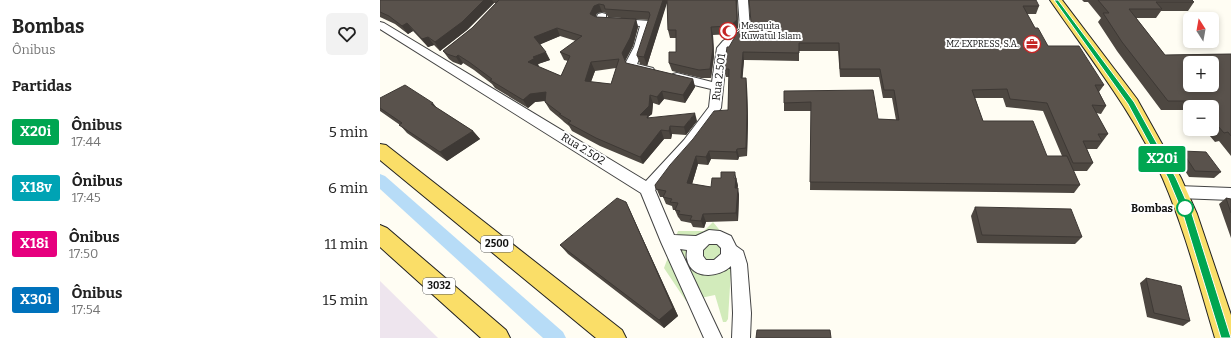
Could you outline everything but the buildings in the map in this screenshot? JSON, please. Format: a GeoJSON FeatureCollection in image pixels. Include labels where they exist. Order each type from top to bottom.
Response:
{"type":"FeatureCollection","features":[{"type":"Feature","properties":{"kind":"main road"},"geometry":{"type":"LineString","coordinates":[[1056,0],[1131,103],[1153,141],[1187,214],[1226,338]]}},
{"type":"Feature","properties":{"kind":"main road","name":"2500"},"geometry":{"type":"LineString","coordinates":[[380,150],[614,338]]}},
{"type":"Feature","properties":{"kind":"main road","name":"3032"},"geometry":{"type":"LineString","coordinates":[[380,234],[498,338]]}},
{"type":"Feature","properties":{"kind":"street","name":"Rua 2.501"},"geometry":{"type":"LineString","coordinates":[[647,189],[689,143],[715,108],[722,48],[745,30],[743,0]]}},
{"type":"Feature","properties":{"kind":"street"},"geometry":{"type":"LineString","coordinates":[[602,16],[600,21],[646,23],[640,47],[631,64],[633,67],[718,87]]}},
{"type":"Feature","properties":{"kind":"street","name":"Rua 2.502"},"geometry":{"type":"LineString","coordinates":[[380,25],[647,189]]}},
{"type":"Feature","properties":{"kind":"street"},"geometry":{"type":"LineString","coordinates":[[437,61],[449,52]]}},
{"type":"Feature","properties":{"kind":"street"},"geometry":{"type":"LineString","coordinates":[[647,189],[668,242],[713,338]]}},
{"type":"Feature","properties":{"kind":"street"},"geometry":{"type":"LineString","coordinates":[[1178,192],[1231,194]]}},
{"type":"Feature","properties":{"kind":"street"},"geometry":{"type":"LineString","coordinates":[[684,277],[696,251],[709,237],[721,238],[726,241],[730,250],[737,256],[739,264],[742,313],[741,338]]}},
{"type":"Feature","properties":{"kind":"street"},"geometry":{"type":"LineString","coordinates":[[668,242],[696,251]]}},
{"type":"Feature","properties":{"kind":"street"},"geometry":{"type":"LineString","coordinates":[[696,251],[702,267],[715,268],[726,261],[730,250]]}},
{"type":"Feature","properties":{"kind":"shaded area"},"geometry":{"type":"Polygon","coordinates":[[[380,281],[438,338],[380,338],[380,281]]]}},
{"type":"Feature","properties":{"kind":"green space"},"geometry":{"type":"Polygon","coordinates":[[[713,222],[731,244],[728,319],[726,322],[723,322],[715,295],[686,301],[664,268],[678,231],[704,231],[713,222]]]}},
{"type":"Feature","properties":{"kind":"waterway"},"geometry":{"type":"LineString","coordinates":[[380,180],[557,338]]}},
{"type":"Feature","properties":{"kind":"bus line","name":"X20i"},"geometry":{"type":"LineString","coordinates":[[1056,0],[1131,103],[1172,178],[1187,214],[1227,338]]}},
{"type":"Feature","properties":{"kind":"place","name":"Mesquita Kuwatul Islam"},"geometry":{"type":"Point","coordinates":[728,31]}},
{"type":"Feature","properties":{"kind":"place","name":"MZ EXPRESS, S.A."},"geometry":{"type":"Point","coordinates":[1032,44]}},
{"type":"Feature","properties":{"kind":"place","name":"Bombas"},"geometry":{"type":"Point","coordinates":[1185,208]}}]}
